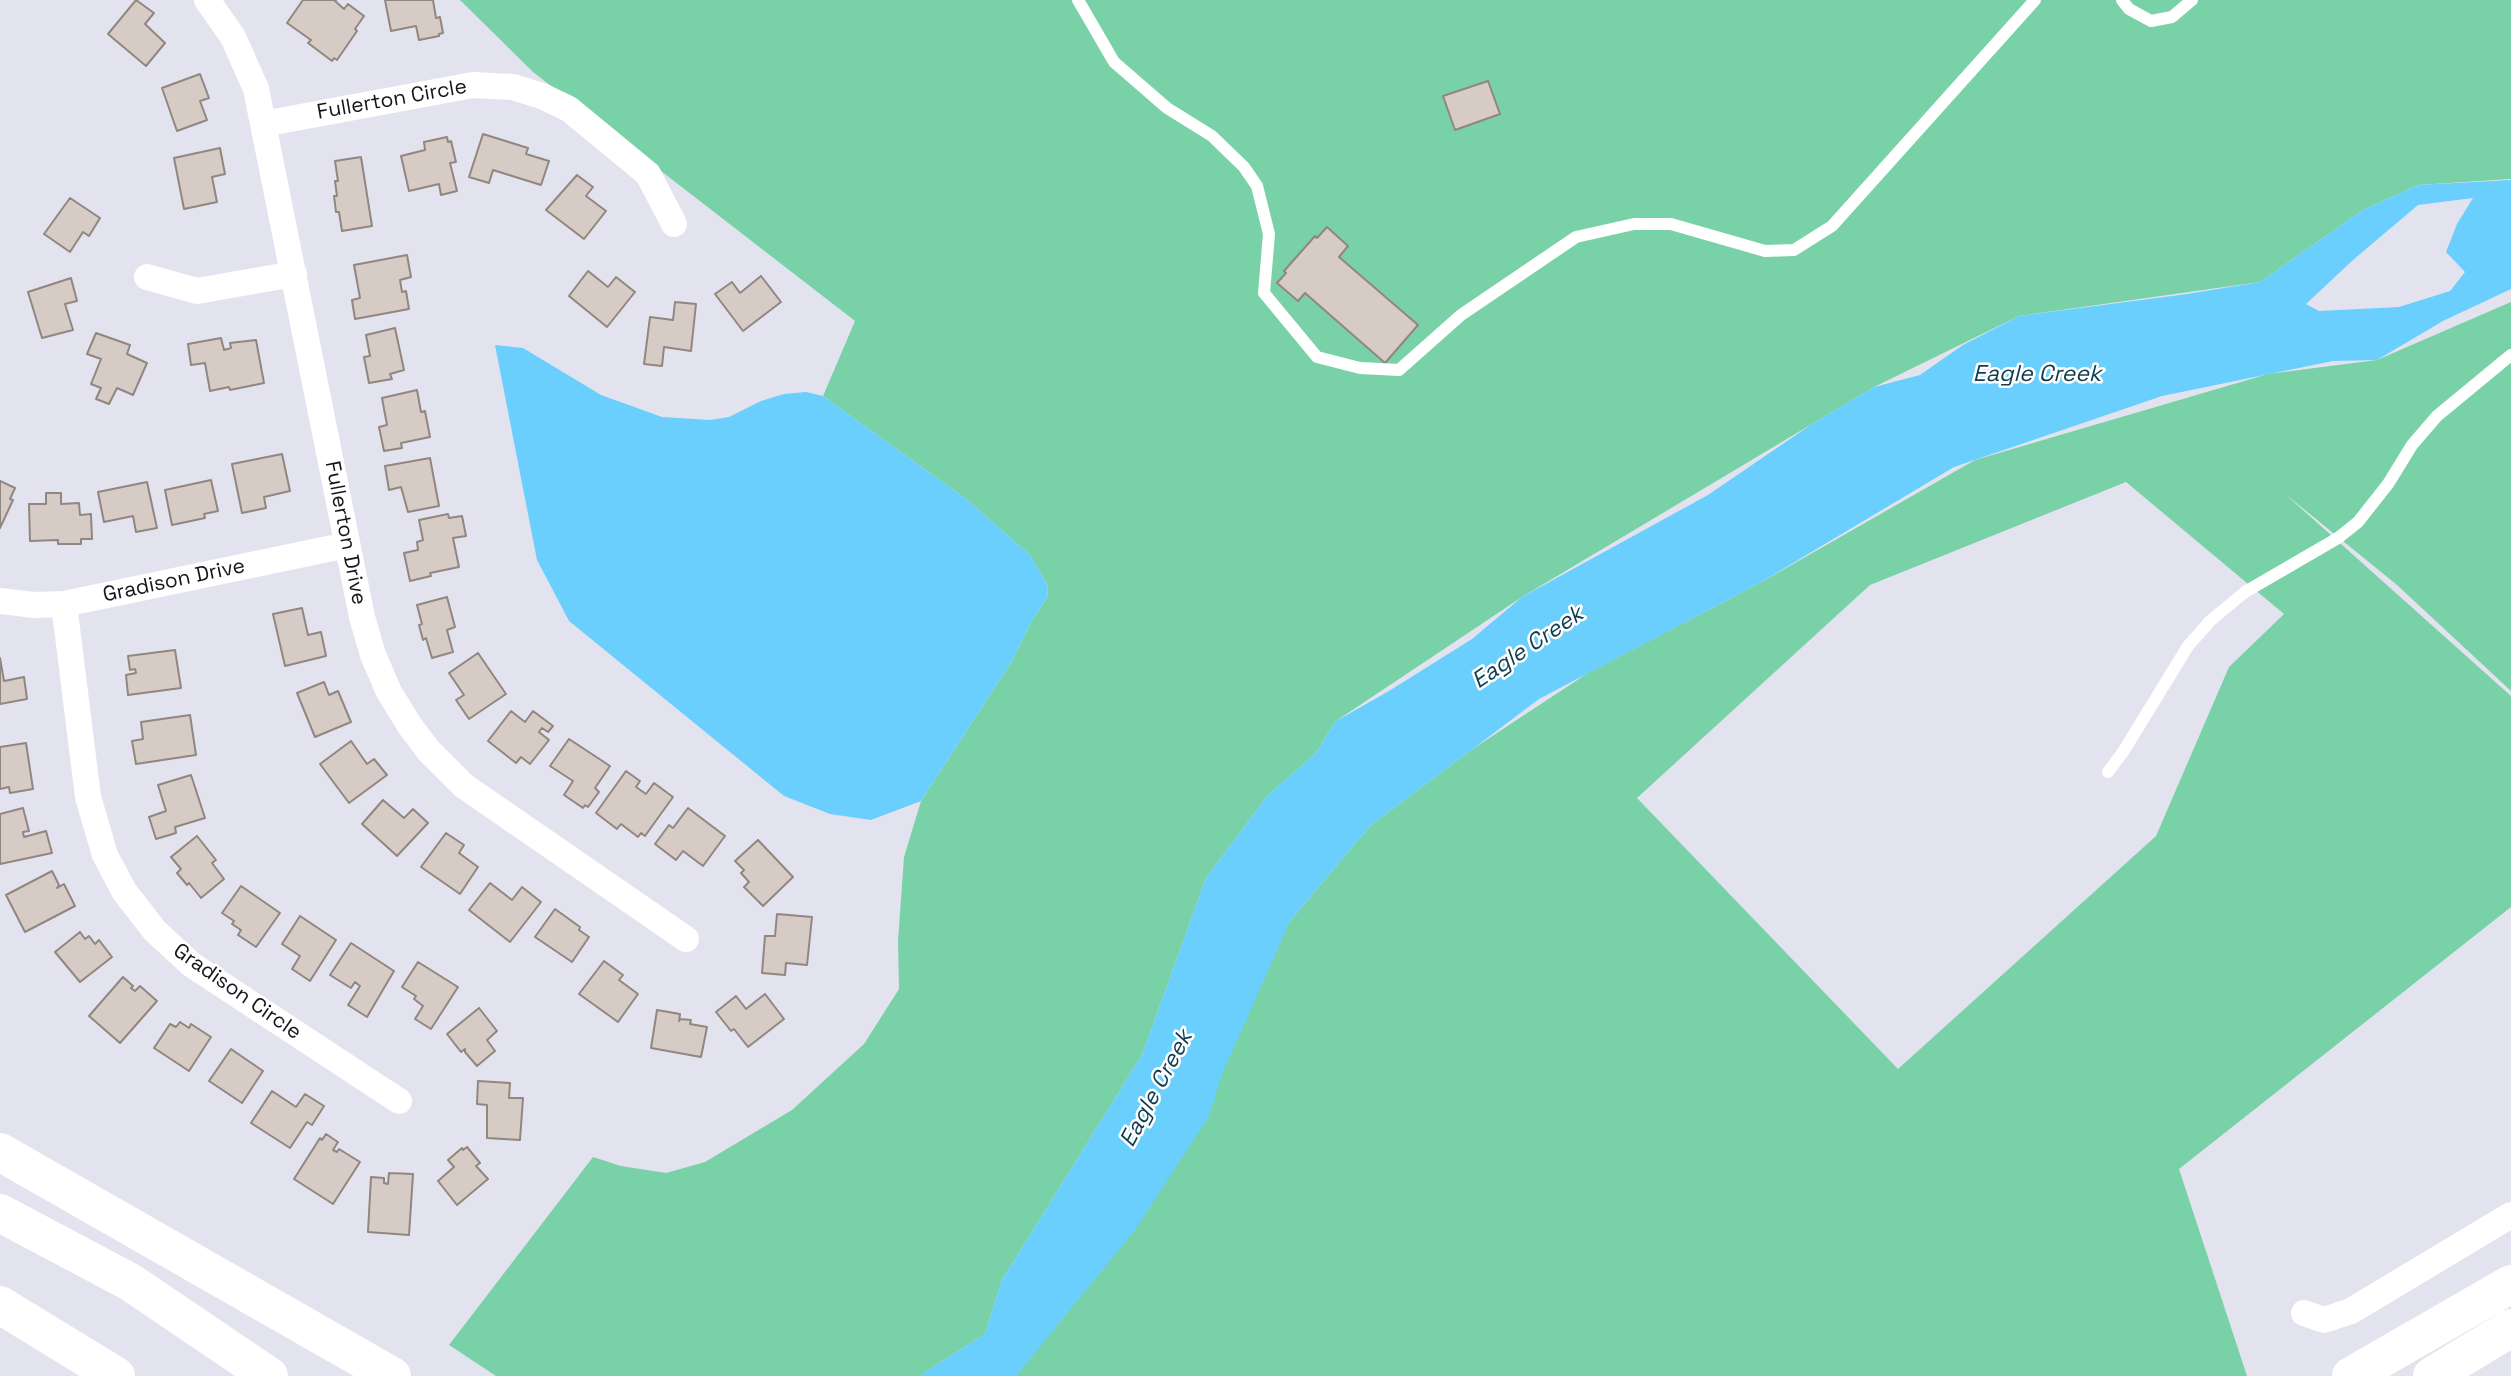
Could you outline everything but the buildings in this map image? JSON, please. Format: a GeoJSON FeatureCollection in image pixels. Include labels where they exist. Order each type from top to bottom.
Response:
{"type":"FeatureCollection","features":[{"type":"Feature","properties":{"kind":"main road"},"geometry":{"type":"LineString","coordinates":[[0,1152],[392,1376]]}},
{"type":"Feature","properties":{"kind":"main road"},"geometry":{"type":"LineString","coordinates":[[0,1213],[130,1283],[269,1376]]}},
{"type":"Feature","properties":{"kind":"main road"},"geometry":{"type":"LineString","coordinates":[[2351,1376],[2511,1284]]}},
{"type":"Feature","properties":{"kind":"main road"},"geometry":{"type":"LineString","coordinates":[[0,1305],[116,1376]]}},
{"type":"Feature","properties":{"kind":"main road"},"geometry":{"type":"LineString","coordinates":[[2432,1376],[2511,1328]]}},
{"type":"Feature","properties":{"kind":"street","name":"Fullerton Drive"},"geometry":{"type":"LineString","coordinates":[[207,0],[228,28],[256,89],[347,545],[373,655],[394,702],[428,750],[450,773],[488,804],[686,939]]}},
{"type":"Feature","properties":{"kind":"street","name":"Fullerton Circle"},"geometry":{"type":"LineString","coordinates":[[263,124],[473,85],[513,87],[542,96],[569,109],[648,174],[674,224]]}},
{"type":"Feature","properties":{"kind":"street"},"geometry":{"type":"LineString","coordinates":[[147,277],[197,291],[294,274]]}},
{"type":"Feature","properties":{"kind":"street","name":"Gradison Drive"},"geometry":{"type":"LineString","coordinates":[[0,601],[34,605],[64,604],[347,545]]}},
{"type":"Feature","properties":{"kind":"street","name":"Gradison Circle"},"geometry":{"type":"LineString","coordinates":[[64,604],[88,797],[105,855],[124,891],[155,931],[200,971],[400,1101]]}},
{"type":"Feature","properties":{"kind":"street"},"geometry":{"type":"LineString","coordinates":[[2304,1313],[2324,1320],[2351,1311],[2511,1215]]}},
{"type":"Feature","properties":{"kind":"lane"},"geometry":{"type":"LineString","coordinates":[[1078,0],[1114,62],[1167,108],[1212,136],[1244,167],[1257,186],[1269,234],[1264,293],[1317,357],[1360,368],[1399,370],[1461,315],[1576,237],[1634,224],[1671,223],[1765,251],[1794,250],[1832,226],[2035,0]]}},
{"type":"Feature","properties":{"kind":"lane"},"geometry":{"type":"LineString","coordinates":[[2122,0],[2129,9],[2151,21],[2172,18],[2192,0]]}},
{"type":"Feature","properties":{"kind":"lane"},"geometry":{"type":"LineString","coordinates":[[2108,772],[2188,646],[2210,621],[2245,592],[2338,538],[2358,522],[2388,484],[2412,445],[2437,416],[2511,355]]}},
{"type":"Feature","properties":{"kind":"green space"},"geometry":{"type":"Polygon","coordinates":[[[460,0],[2511,0],[2511,179],[2418,185],[2363,210],[2260,282],[2019,316],[1874,387],[1522,597],[1336,721],[1315,754],[1268,795],[1206,878],[1142,1055],[1002,1280],[985,1334],[919,1376],[496,1376],[449,1345],[593,1157],[621,1166],[666,1173],[705,1162],[792,1110],[864,1044],[899,989],[898,941],[904,857],[921,801],[1012,661],[1031,622],[1047,598],[1048,586],[1030,555],[966,499],[823,396],[855,321],[533,72],[460,0]]]}},
{"type":"Feature","properties":{"kind":"green space"},"geometry":{"type":"Polygon","coordinates":[[[2511,302],[2511,691],[2397,585],[2284,493],[2511,696],[2511,907],[2179,1169],[2247,1376],[1016,1376],[1290,921],[1370,826],[1474,748],[1588,673],[1758,584],[1975,460],[2268,374],[2377,360],[2511,302]],[[2126,482],[1870,585],[1637,798],[1898,1069],[2156,836],[2229,667],[2284,614],[2126,482]]]}},
{"type":"Feature","properties":{"kind":"water","name":"Eagle Creek"},"geometry":{"type":"Polygon","coordinates":[[[2511,180],[2511,289],[2443,321],[2377,360],[2333,361],[2162,396],[1954,467],[1758,584],[1539,699],[1370,826],[1290,921],[1222,1074],[1209,1116],[1135,1230],[1016,1376],[919,1376],[985,1334],[1002,1280],[1142,1055],[1206,878],[1268,795],[1315,754],[1336,721],[1472,639],[1522,597],[1708,495],[1812,424],[1874,387],[1920,375],[1963,345],[2019,316],[2260,282],[2363,210],[2418,185],[2511,180]],[[2473,198],[2418,205],[2306,304],[2319,311],[2399,307],[2450,291],[2465,272],[2446,252],[2457,224],[2473,198]]]}},
{"type":"Feature","properties":{"kind":"water"},"geometry":{"type":"Polygon","coordinates":[[[495,345],[523,348],[601,395],[662,417],[710,420],[729,417],[761,401],[784,394],[806,392],[823,396],[966,499],[1030,555],[1048,586],[1047,598],[1031,622],[1012,661],[921,801],[871,820],[830,814],[784,796],[569,621],[537,560],[495,345]]]}}]}
